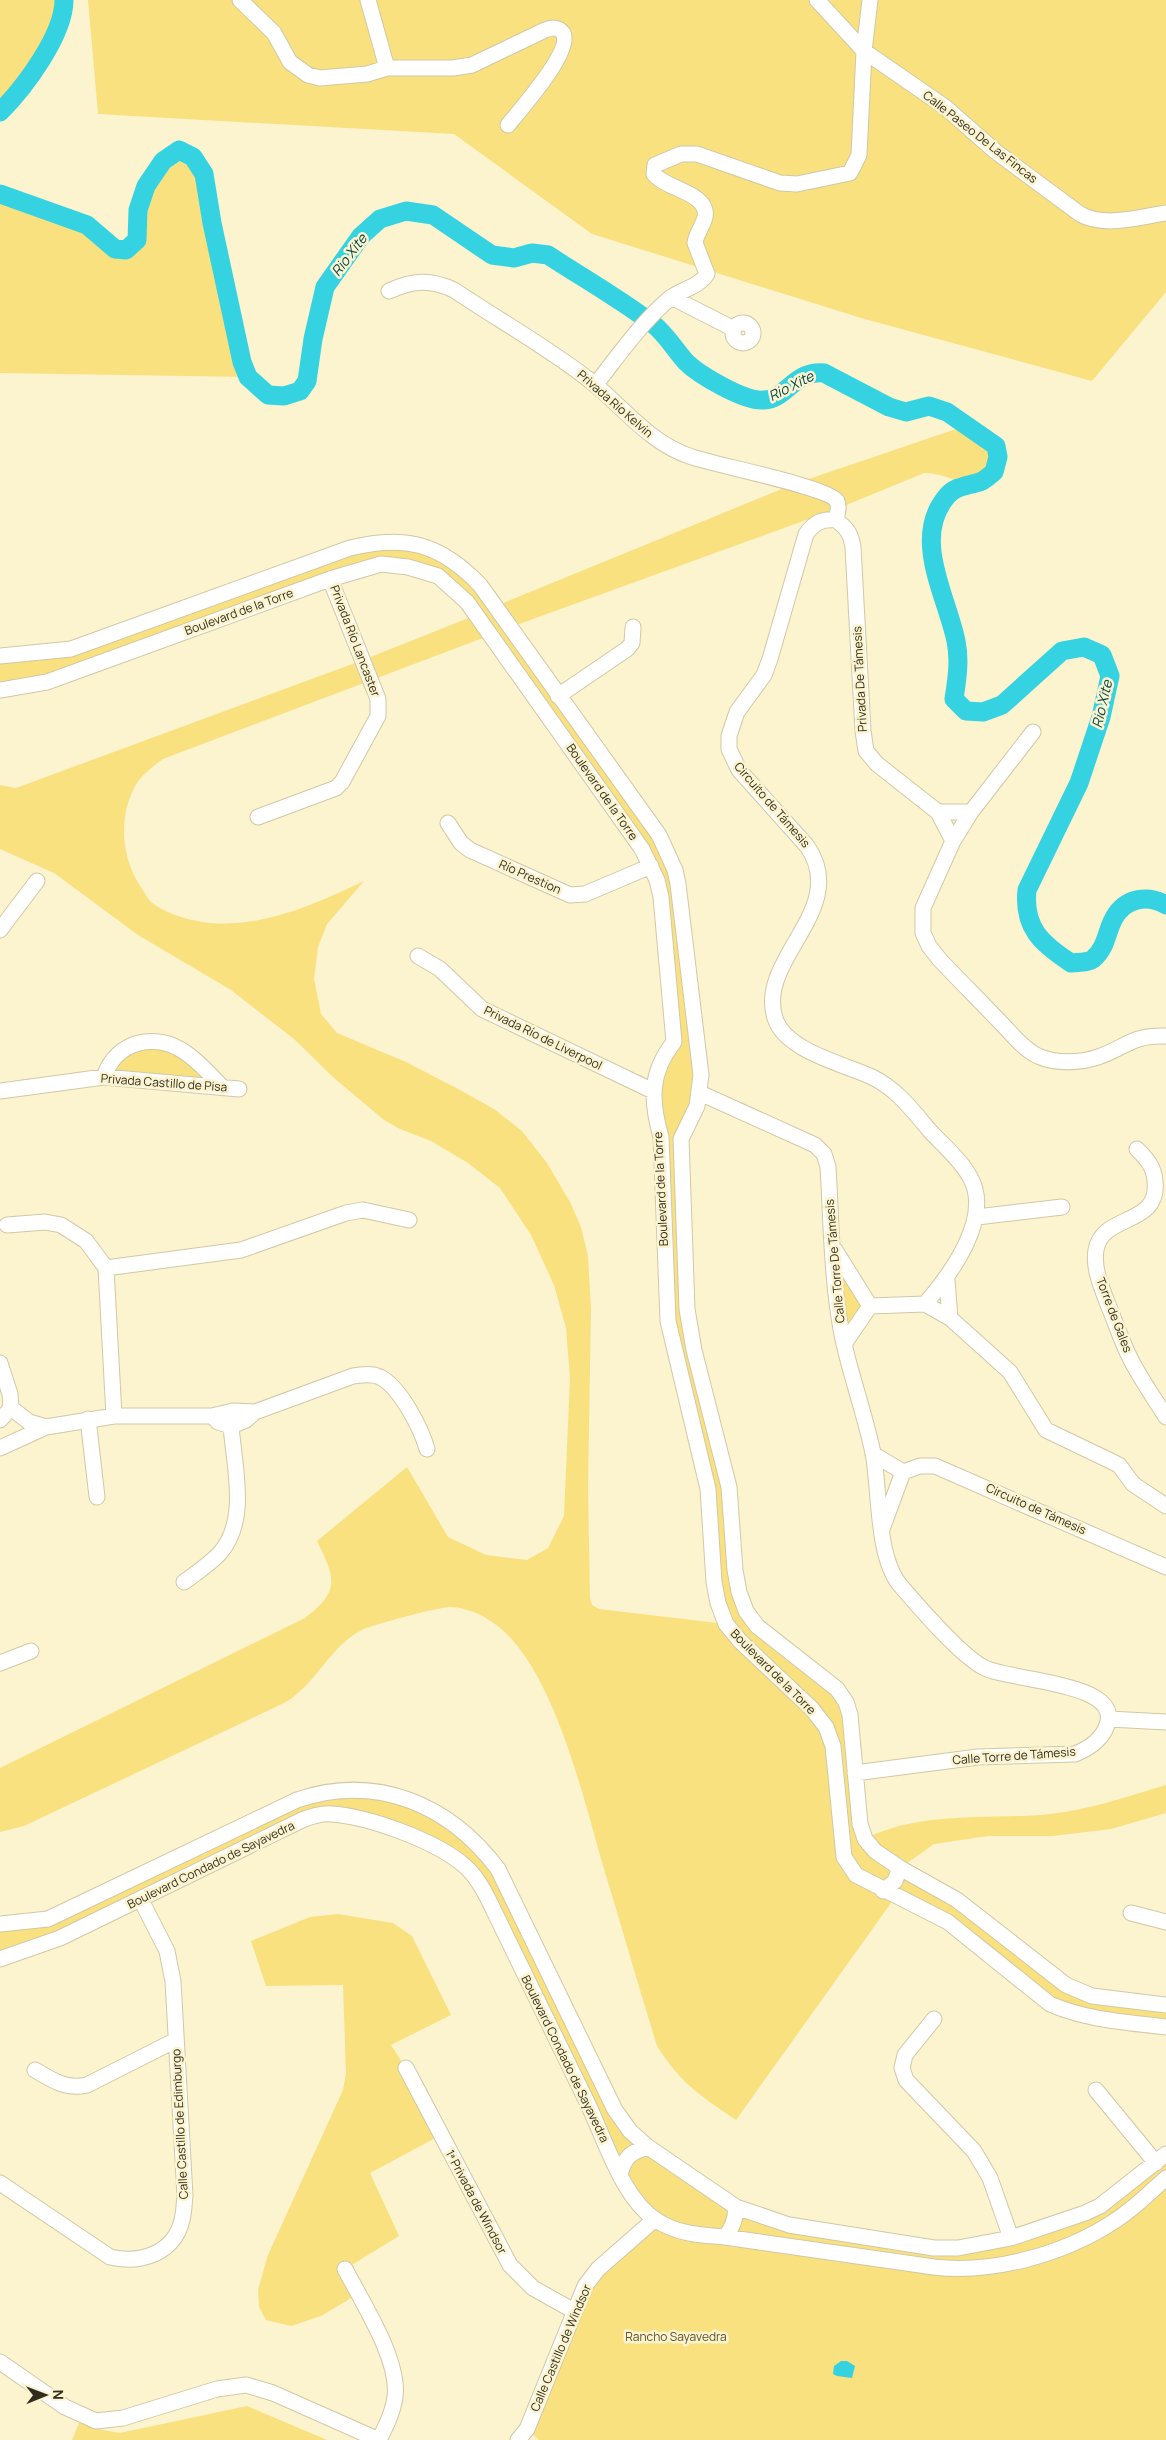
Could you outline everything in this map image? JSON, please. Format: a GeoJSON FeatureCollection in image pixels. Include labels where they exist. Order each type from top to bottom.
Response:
{"type":"FeatureCollection","features":[{"type":"Feature","properties":{"kind":"street"},"geometry":{"type":"LineString","coordinates":[[240,0],[274,32],[290,62],[308,76],[320,78],[367,74],[387,68],[453,68],[472,65],[545,30],[560,30],[563,34],[564,44],[556,61],[508,125]]}},
{"type":"Feature","properties":{"kind":"street"},"geometry":{"type":"LineString","coordinates":[[368,0],[387,68]]}},
{"type":"Feature","properties":{"kind":"street","name":"Calle Paseo De Las Fincas"},"geometry":{"type":"LineString","coordinates":[[817,0],[864,51],[945,107],[995,151],[1065,204],[1087,218],[1103,220],[1124,219],[1166,213]]}},
{"type":"Feature","properties":{"kind":"street"},"geometry":{"type":"LineString","coordinates":[[596,384],[644,322],[671,297],[702,281],[707,274],[695,243],[706,217],[702,203],[694,197],[658,180],[654,174],[655,165],[681,154],[697,154],[788,184],[797,184],[850,173],[860,155],[864,51],[870,0]]}},
{"type":"Feature","properties":{"kind":"street","name":"Privada Río Kelvin"},"geometry":{"type":"LineString","coordinates":[[389,291],[419,280],[438,283],[454,290],[549,350],[596,384],[663,445],[693,458],[794,484],[830,496],[836,500],[839,508],[836,520]]}},
{"type":"Feature","properties":{"kind":"street"},"geometry":{"type":"LineString","coordinates":[[671,297],[734,329]]}},
{"type":"Feature","properties":{"kind":"street","name":"Circuito de Támesis"},"geometry":{"type":"LineString","coordinates":[[836,520],[825,520],[814,524],[806,534],[764,675],[737,712],[729,736],[732,758],[739,770],[807,846],[816,858],[820,874],[819,890],[815,904],[780,974],[773,996],[775,1018],[784,1034],[799,1046],[874,1078],[894,1090],[970,1176],[977,1194],[977,1217],[947,1280]]}},
{"type":"Feature","properties":{"kind":"street","name":"Privada De Támesis"},"geometry":{"type":"LineString","coordinates":[[836,520],[846,527],[851,535],[853,547],[863,731],[866,751],[877,764],[938,812],[953,841]]}},
{"type":"Feature","properties":{"kind":"street","name":"Boulevard de la Torre"},"geometry":{"type":"LineString","coordinates":[[0,656],[71,649],[350,548],[370,543],[395,541],[421,544],[444,554],[464,568],[480,584],[558,696],[659,835],[668,853],[678,884],[701,1075],[700,1093],[690,1121],[681,1138],[687,1309],[694,1350],[728,1487],[735,1570],[739,1592],[746,1611],[757,1626],[837,1690],[846,1702],[850,1715],[860,1824],[865,1839],[875,1851],[900,1868],[957,1900],[987,1921],[1066,1985],[1092,1996],[1166,2005]]}},
{"type":"Feature","properties":{"kind":"street","name":"Boulevard de la Torre"},"geometry":{"type":"LineString","coordinates":[[0,690],[47,682],[330,579],[380,564],[408,567],[438,576],[454,588],[467,602],[642,849],[651,866],[661,896],[674,1042],[666,1052],[653,1091],[654,1114],[661,1137],[668,1321],[708,1489],[718,1603],[726,1624],[740,1641],[812,1709],[826,1727],[833,1746],[844,1857],[856,1875],[883,1891],[948,1922],[1050,2004],[1067,2011],[1094,2018],[1166,2027]]}},
{"type":"Feature","properties":{"kind":"street","name":"Privada Río Lancaster"},"geometry":{"type":"LineString","coordinates":[[258,817],[336,788],[348,774],[378,716],[378,699],[330,579]]}},
{"type":"Feature","properties":{"kind":"street"},"geometry":{"type":"LineString","coordinates":[[558,696],[627,649],[632,643],[633,628]]}},
{"type":"Feature","properties":{"kind":"street"},"geometry":{"type":"LineString","coordinates":[[71,649],[78,654],[81,664],[79,670]]}},
{"type":"Feature","properties":{"kind":"street"},"geometry":{"type":"LineString","coordinates":[[1033,732],[971,812],[953,841],[923,908],[923,933],[929,946],[940,960],[1021,1044],[1037,1056],[1057,1061],[1078,1061],[1098,1057],[1146,1035],[1166,1036]]}},
{"type":"Feature","properties":{"kind":"street"},"geometry":{"type":"LineString","coordinates":[[938,812],[971,812]]}},
{"type":"Feature","properties":{"kind":"street","name":"Río Prestion"},"geometry":{"type":"LineString","coordinates":[[448,823],[461,843],[470,850],[570,895],[585,894],[651,866]]}},
{"type":"Feature","properties":{"kind":"street"},"geometry":{"type":"LineString","coordinates":[[0,930],[37,881]]}},
{"type":"Feature","properties":{"kind":"street","name":"Privada Río de Liverpool"},"geometry":{"type":"LineString","coordinates":[[418,956],[440,969],[482,1009],[653,1091]]}},
{"type":"Feature","properties":{"kind":"street"},"geometry":{"type":"LineString","coordinates":[[674,1042],[686,1039],[696,1046]]}},
{"type":"Feature","properties":{"kind":"street","name":"Privada Castillo de Pisa"},"geometry":{"type":"LineString","coordinates":[[104,1077],[108,1065],[123,1048],[139,1043],[158,1042],[184,1052],[222,1087]]}},
{"type":"Feature","properties":{"kind":"street","name":"Privada Castillo de Pisa"},"geometry":{"type":"LineString","coordinates":[[0,1091],[104,1077],[240,1089]]}},
{"type":"Feature","properties":{"kind":"street","name":"Calle Torre De Támesis"},"geometry":{"type":"LineString","coordinates":[[700,1093],[815,1146],[824,1154],[828,1167],[838,1311],[844,1344],[873,1454],[881,1532]]}},
{"type":"Feature","properties":{"kind":"street"},"geometry":{"type":"LineString","coordinates":[[661,1137],[670,1142],[681,1138]]}},
{"type":"Feature","properties":{"kind":"street","name":"Torre de Gales"},"geometry":{"type":"LineString","coordinates":[[1137,1149],[1149,1161],[1154,1173],[1156,1186],[1154,1199],[1148,1209],[1110,1228],[1101,1237],[1096,1250],[1095,1264],[1099,1279],[1131,1360],[1166,1417]]}},
{"type":"Feature","properties":{"kind":"street"},"geometry":{"type":"LineString","coordinates":[[977,1217],[1062,1207]]}},
{"type":"Feature","properties":{"kind":"street"},"geometry":{"type":"LineString","coordinates":[[106,1268],[241,1250],[346,1212],[363,1210],[409,1220]]}},
{"type":"Feature","properties":{"kind":"street"},"geometry":{"type":"LineString","coordinates":[[7,1226],[28,1222],[61,1225],[86,1241],[106,1268],[114,1416]]}},
{"type":"Feature","properties":{"kind":"street"},"geometry":{"type":"LineString","coordinates":[[834,1248],[870,1306]]}},
{"type":"Feature","properties":{"kind":"street"},"geometry":{"type":"LineString","coordinates":[[925,1304],[947,1280]]}},
{"type":"Feature","properties":{"kind":"street"},"geometry":{"type":"LineString","coordinates":[[947,1280],[950,1318]]}},
{"type":"Feature","properties":{"kind":"street"},"geometry":{"type":"LineString","coordinates":[[870,1306],[925,1304],[950,1318],[1010,1372],[1046,1430],[1119,1465],[1133,1484],[1166,1506]]}},
{"type":"Feature","properties":{"kind":"street"},"geometry":{"type":"LineString","coordinates":[[844,1344],[870,1306]]}},
{"type":"Feature","properties":{"kind":"street"},"geometry":{"type":"LineString","coordinates":[[0,1364],[10,1394],[11,1408],[0,1420]]}},
{"type":"Feature","properties":{"kind":"street"},"geometry":{"type":"LineString","coordinates":[[212,1416],[218,1422],[231,1426],[246,1420],[255,1412],[353,1376],[366,1374],[378,1376],[390,1383],[419,1427],[427,1449]]}},
{"type":"Feature","properties":{"kind":"street"},"geometry":{"type":"LineString","coordinates":[[11,1408],[29,1422],[46,1426]]}},
{"type":"Feature","properties":{"kind":"street"},"geometry":{"type":"LineString","coordinates":[[0,1448],[46,1426],[88,1419],[114,1416],[212,1416],[233,1411],[255,1412]]}},
{"type":"Feature","properties":{"kind":"street"},"geometry":{"type":"LineString","coordinates":[[88,1419],[97,1496]]}},
{"type":"Feature","properties":{"kind":"street"},"geometry":{"type":"LineString","coordinates":[[184,1582],[220,1552],[231,1537],[236,1522],[237,1504],[231,1426]]}},
{"type":"Feature","properties":{"kind":"street"},"geometry":{"type":"LineString","coordinates":[[873,1454],[903,1472],[881,1532],[888,1559],[898,1583],[968,1658],[984,1668],[1001,1675],[1089,1692],[1102,1702],[1107,1709],[1109,1719],[1166,1722]]}},
{"type":"Feature","properties":{"kind":"street","name":"Circuito de Támesis"},"geometry":{"type":"LineString","coordinates":[[903,1472],[920,1466],[935,1466],[1166,1567]]}},
{"type":"Feature","properties":{"kind":"street"},"geometry":{"type":"LineString","coordinates":[[0,1663],[31,1650]]}},
{"type":"Feature","properties":{"kind":"street","name":"Calle Torre de Támesis"},"geometry":{"type":"LineString","coordinates":[[855,1773],[978,1757],[1075,1754],[1088,1749],[1098,1741],[1109,1719]]}},
{"type":"Feature","properties":{"kind":"street"},"geometry":{"type":"LineString","coordinates":[[331,1814],[336,1797],[343,1789]]}},
{"type":"Feature","properties":{"kind":"street","name":"Boulevard Condado de Sayavedra"},"geometry":{"type":"LineString","coordinates":[[0,1924],[48,1919],[297,1800],[319,1792],[343,1789],[372,1791],[398,1796],[421,1804],[460,1828],[481,1846],[498,1869],[615,2110],[630,2131],[648,2147],[736,2207],[789,2225],[934,2248],[958,2248],[1011,2238],[1085,2214],[1100,2206],[1161,2159]]}},
{"type":"Feature","properties":{"kind":"street","name":"Boulevard Condado de Sayavedra"},"geometry":{"type":"LineString","coordinates":[[0,1959],[25,1951],[141,1900],[302,1820],[316,1815],[331,1814],[394,1829],[448,1854],[467,1868],[481,1886],[589,2106],[620,2176],[631,2192],[655,2219],[675,2230],[695,2235],[725,2236],[949,2269],[996,2265],[1034,2256],[1084,2238],[1114,2222],[1166,2178]]}},
{"type":"Feature","properties":{"kind":"street"},"geometry":{"type":"LineString","coordinates":[[448,1854],[454,1848],[460,1828]]}},
{"type":"Feature","properties":{"kind":"street"},"geometry":{"type":"LineString","coordinates":[[883,1891],[895,1881],[900,1868]]}},
{"type":"Feature","properties":{"kind":"street","name":"Calle Castillo de Edimburgo"},"geometry":{"type":"LineString","coordinates":[[0,2183],[110,2257],[126,2261],[144,2259],[168,2245],[177,2234],[182,2220],[185,2196],[175,1999],[171,1965],[167,1951],[141,1900]]}},
{"type":"Feature","properties":{"kind":"street"},"geometry":{"type":"LineString","coordinates":[[1131,1913],[1166,1922]]}},
{"type":"Feature","properties":{"kind":"street"},"geometry":{"type":"LineString","coordinates":[[18,1923],[26,1931],[28,1940],[25,1951]]}},
{"type":"Feature","properties":{"kind":"street"},"geometry":{"type":"LineString","coordinates":[[934,2019],[905,2055],[902,2068],[906,2080],[974,2150],[990,2178],[1011,2238]]}},
{"type":"Feature","properties":{"kind":"street"},"geometry":{"type":"LineString","coordinates":[[35,2070],[64,2086],[75,2088],[87,2085],[176,2040]]}},
{"type":"Feature","properties":{"kind":"street","name":"1ª Privada de Windsor"},"geometry":{"type":"LineString","coordinates":[[406,2068],[510,2265],[533,2288],[574,2311]]}},
{"type":"Feature","properties":{"kind":"street"},"geometry":{"type":"LineString","coordinates":[[1096,2090],[1161,2159]]}},
{"type":"Feature","properties":{"kind":"street"},"geometry":{"type":"LineString","coordinates":[[620,2176],[623,2161],[634,2151],[648,2147]]}},
{"type":"Feature","properties":{"kind":"street"},"geometry":{"type":"LineString","coordinates":[[725,2236],[731,2230],[735,2220],[736,2207]]}},
{"type":"Feature","properties":{"kind":"street","name":"Calle Castillo de Windsor"},"geometry":{"type":"LineString","coordinates":[[518,2440],[527,2429],[574,2311],[586,2286],[598,2269],[655,2219]]}},
{"type":"Feature","properties":{"kind":"street"},"geometry":{"type":"LineString","coordinates":[[0,2362],[65,2407],[96,2421],[122,2418],[217,2389],[246,2385],[273,2393],[379,2440],[391,2414],[395,2396],[395,2378],[390,2358],[345,2269]]}},
{"type":"Feature","properties":{"kind":"green space"},"geometry":{"type":"Polygon","coordinates":[[[0,0],[64,0],[57,29],[41,60],[10,102],[0,112],[0,0]]]}},
{"type":"Feature","properties":{"kind":"green space"},"geometry":{"type":"Polygon","coordinates":[[[88,0],[1166,0],[1166,292],[1092,381],[861,318],[592,234],[454,134],[98,114],[88,0]]]}},
{"type":"Feature","properties":{"kind":"green space"},"geometry":{"type":"Polygon","coordinates":[[[179,150],[193,157],[204,174],[212,223],[242,362],[248,377],[0,373],[0,194],[87,225],[115,249],[126,250],[137,240],[138,210],[146,186],[163,161],[179,150]]]}},
{"type":"Feature","properties":{"kind":"green space"},"geometry":{"type":"Polygon","coordinates":[[[965,426],[996,446],[998,457],[994,472],[983,479],[966,483],[945,476],[924,473],[839,508],[511,627],[668,853],[701,1075],[681,1139],[687,1309],[729,1487],[746,1611],[846,1702],[865,1839],[885,1830],[928,1821],[951,1818],[1040,1815],[1072,1811],[1166,1785],[1166,1813],[1111,1829],[1053,1836],[988,1836],[934,1844],[900,1868],[1066,1985],[1166,2006],[1166,2027],[1067,2011],[948,1922],[896,1896],[736,2120],[683,2080],[657,2046],[587,1807],[549,1700],[532,1668],[514,1641],[483,1616],[461,1608],[450,1607],[420,1613],[362,1630],[351,1636],[306,1685],[286,1702],[24,1826],[0,1832],[0,1768],[305,1618],[325,1599],[331,1583],[328,1565],[317,1541],[407,1467],[448,1537],[486,1555],[527,1560],[548,1548],[564,1516],[570,1378],[566,1328],[554,1285],[531,1235],[500,1188],[468,1163],[431,1141],[400,1129],[384,1120],[334,1078],[294,1039],[231,990],[138,935],[54,873],[0,849],[0,785],[16,788],[363,660],[476,615],[454,588],[381,564],[0,690],[0,656],[71,649],[370,543],[444,554],[496,606],[794,484],[965,426]],[[491,635],[163,759],[147,772],[134,788],[129,800],[124,826],[124,838],[129,863],[148,899],[167,912],[191,920],[240,923],[262,920],[325,899],[364,881],[327,924],[318,947],[314,979],[321,1014],[337,1033],[406,1062],[460,1090],[494,1109],[522,1131],[547,1163],[570,1202],[581,1227],[588,1256],[591,1309],[588,1487],[590,1598],[592,1605],[599,1609],[726,1624],[710,1510],[671,1340],[653,1091],[674,1042],[657,881],[491,635]]]}},
{"type":"Feature","properties":{"kind":"green space"},"geometry":{"type":"Polygon","coordinates":[[[157,1043],[222,1087],[104,1077],[115,1055],[157,1043]]]}},
{"type":"Feature","properties":{"kind":"green space"},"geometry":{"type":"Polygon","coordinates":[[[834,1248],[870,1306],[844,1344],[834,1248]]]}},
{"type":"Feature","properties":{"kind":"green space","name":"Rancho Sayavedra"},"geometry":{"type":"Polygon","coordinates":[[[398,1796],[481,1846],[630,2131],[736,2207],[934,2248],[1085,2213],[1166,2154],[1166,2440],[539,2440],[527,2429],[585,2286],[654,2219],[644,2208],[493,1909],[448,1854],[331,1814],[0,1959],[0,1924],[34,1922],[297,1800],[398,1796]]]}},
{"type":"Feature","properties":{"kind":"green space"},"geometry":{"type":"Polygon","coordinates":[[[338,1914],[393,1923],[412,1936],[451,2015],[391,2045],[406,2068],[441,2135],[370,2173],[399,2236],[345,2269],[358,2294],[321,2316],[291,2326],[266,2320],[259,2307],[258,2290],[268,2255],[343,2090],[346,2073],[343,1985],[266,1986],[251,1941],[310,1917],[338,1914]]]}},
{"type":"Feature","properties":{"kind":"green space"},"geometry":{"type":"Polygon","coordinates":[[[247,2406],[327,2440],[72,2440],[82,2416],[92,2428],[120,2433],[247,2406]]]}},
{"type":"Feature","properties":{"kind":"water"},"geometry":{"type":"Polygon","coordinates":[[[841,2361],[847,2361],[855,2366],[852,2378],[833,2374],[834,2366],[841,2361]]]}},
{"type":"Feature","properties":{"kind":"waterway","name":"Rio Xite"},"geometry":{"type":"LineString","coordinates":[[0,112],[10,102],[41,60],[57,29],[64,0]]}},
{"type":"Feature","properties":{"kind":"waterway","name":"Rio Xite"},"geometry":{"type":"LineString","coordinates":[[0,194],[87,225],[115,249],[126,250],[137,240],[138,210],[146,186],[163,161],[179,150],[193,157],[204,174],[212,223],[242,362],[248,377],[268,395],[284,396],[300,391],[307,381],[313,339],[325,287],[361,236],[380,219],[406,211],[433,215],[492,255],[514,258],[532,253],[548,255],[615,297],[653,324],[686,362],[701,374],[723,387],[746,397],[764,400],[772,398],[805,376],[814,373],[824,373],[889,407],[906,412],[929,406],[947,412],[996,446],[998,457],[994,472],[982,481],[959,488],[947,496],[937,512],[932,530],[935,567],[952,624],[958,655],[954,699],[966,711],[983,712],[1002,705],[1062,651],[1084,647],[1102,655],[1110,676],[1101,717],[1079,783],[1027,890],[1028,915],[1032,925],[1043,942],[1071,963],[1086,962],[1093,959],[1101,950],[1111,923],[1124,906],[1131,902],[1145,899],[1166,905]]}}]}
